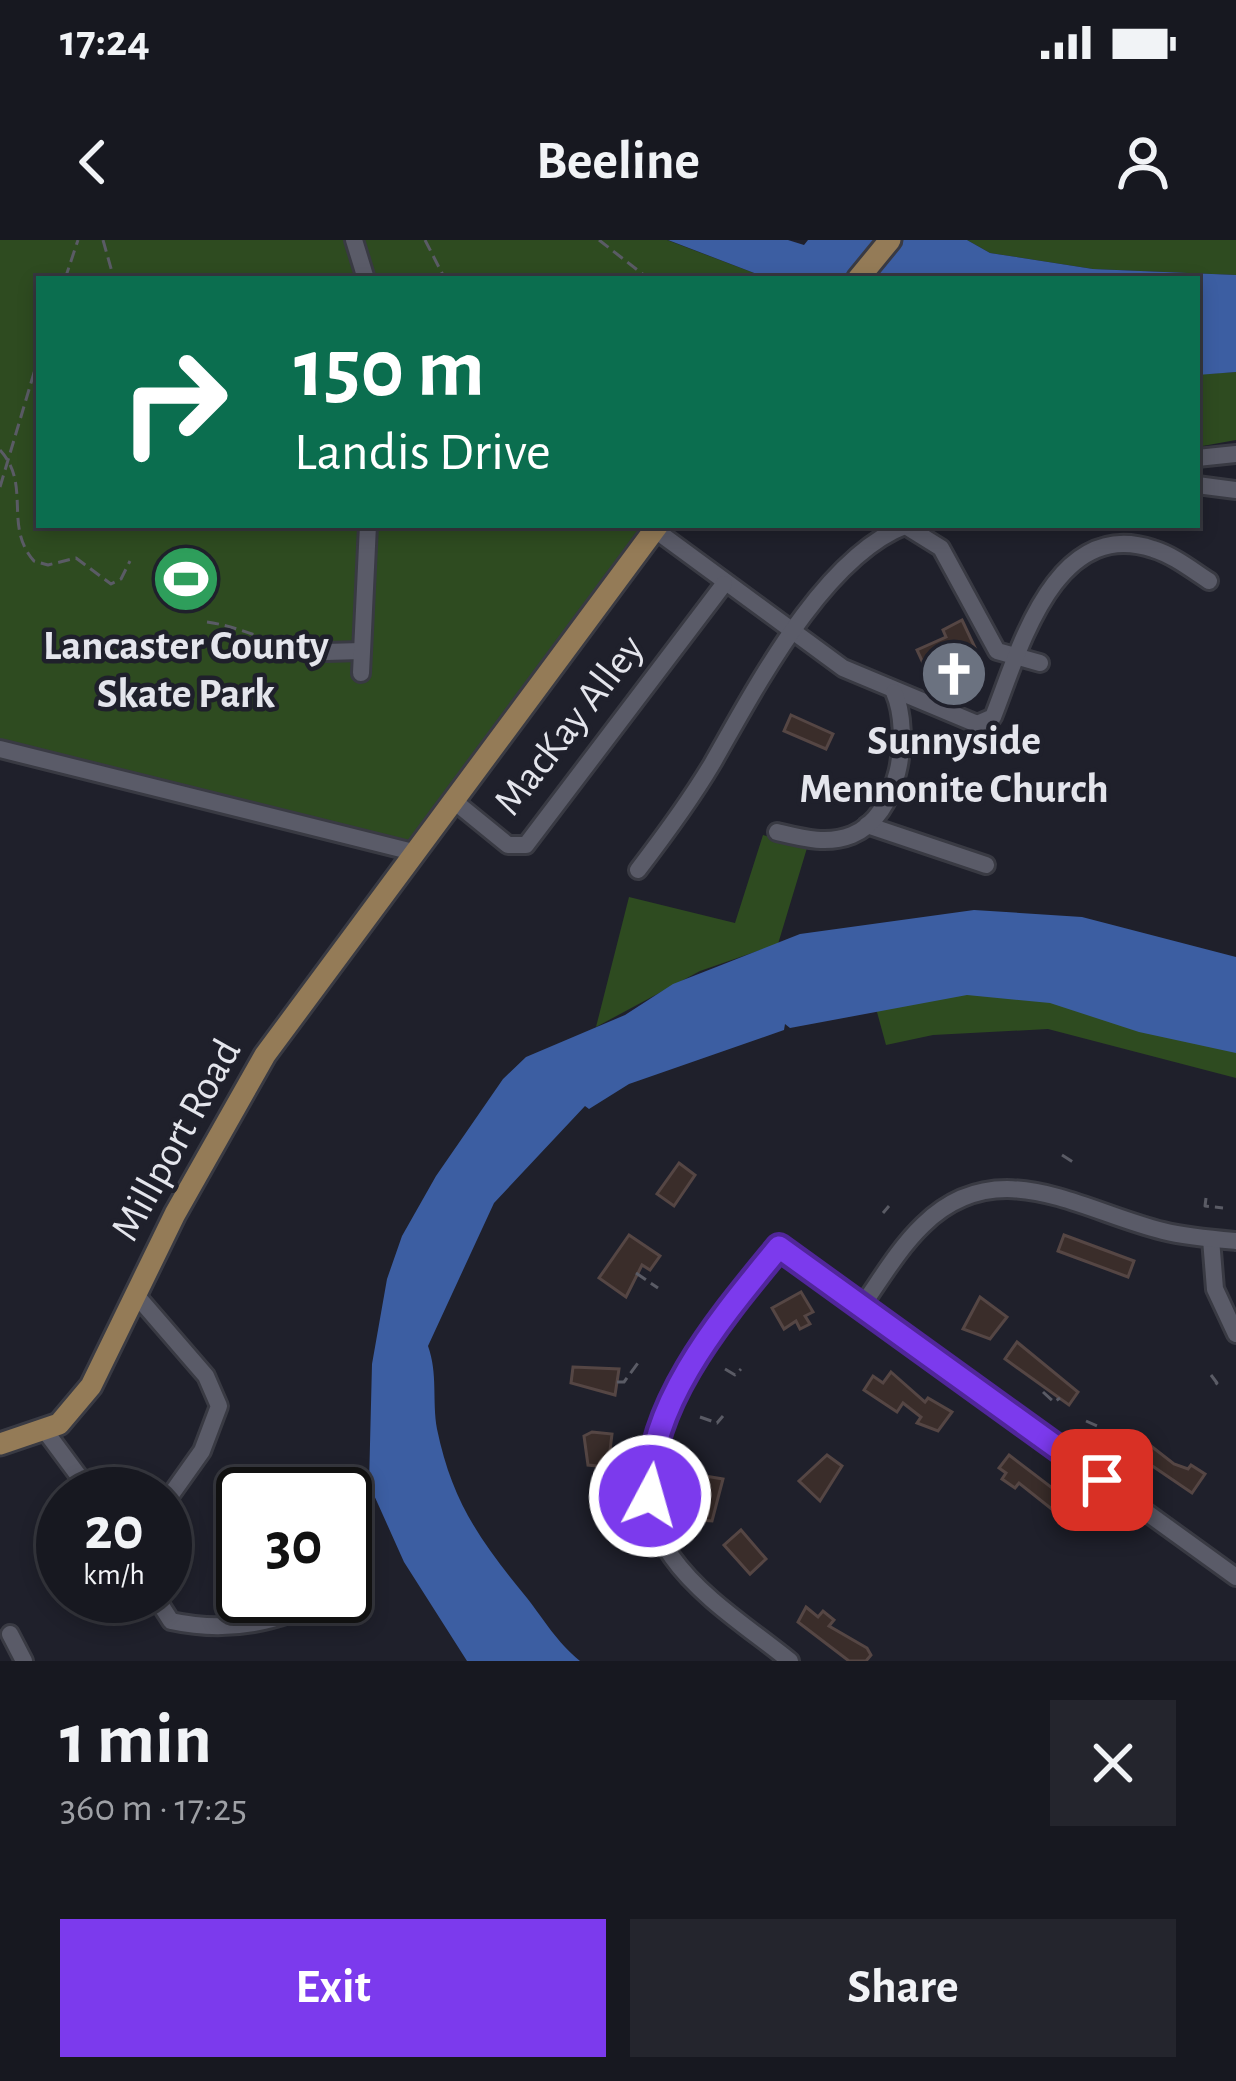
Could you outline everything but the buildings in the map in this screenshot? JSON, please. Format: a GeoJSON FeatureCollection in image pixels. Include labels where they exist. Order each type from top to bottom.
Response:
{"type":"FeatureCollection","features":[{"type":"Feature","properties":{"kind":"main road"},"geometry":{"type":"LineString","coordinates":[[860,276],[890,240]]}},
{"type":"Feature","properties":{"kind":"main road","name":"Millport Road"},"geometry":{"type":"LineString","coordinates":[[0,1444],[46,1432],[75,1410],[92,1386],[231,1108],[655,528]]}},
{"type":"Feature","properties":{"kind":"street"},"geometry":{"type":"LineString","coordinates":[[354,240],[366,276]]}},
{"type":"Feature","properties":{"kind":"street"},"geometry":{"type":"LineString","coordinates":[[1200,458],[1236,454]]}},
{"type":"Feature","properties":{"kind":"street"},"geometry":{"type":"LineString","coordinates":[[1200,485],[1236,490]]}},
{"type":"Feature","properties":{"kind":"street"},"geometry":{"type":"LineString","coordinates":[[361,673],[368,528]]}},
{"type":"Feature","properties":{"kind":"street"},"geometry":{"type":"LineString","coordinates":[[657,528],[724,584],[843,668],[977,724],[988,722],[1046,592],[1082,558],[1110,549],[1150,547],[1209,581]]}},
{"type":"Feature","properties":{"kind":"street"},"geometry":{"type":"LineString","coordinates":[[638,870],[685,807],[790,632],[860,556],[901,528]]}},
{"type":"Feature","properties":{"kind":"street"},"geometry":{"type":"LineString","coordinates":[[910,528],[941,548],[989,643],[1040,663]]}},
{"type":"Feature","properties":{"kind":"street","name":"MacKay Alley"},"geometry":{"type":"LineString","coordinates":[[454,801],[508,845],[526,845],[724,584]]}},
{"type":"Feature","properties":{"kind":"street"},"geometry":{"type":"LineString","coordinates":[[326,652],[361,651]]}},
{"type":"Feature","properties":{"kind":"street"},"geometry":{"type":"LineString","coordinates":[[777,832],[829,840],[854,835],[867,825],[903,758],[904,728],[894,692]]}},
{"type":"Feature","properties":{"kind":"street"},"geometry":{"type":"LineString","coordinates":[[0,749],[418,853]]}},
{"type":"Feature","properties":{"kind":"street"},"geometry":{"type":"LineString","coordinates":[[867,825],[986,865]]}},
{"type":"Feature","properties":{"kind":"street"},"geometry":{"type":"LineString","coordinates":[[862,1306],[922,1226],[956,1201],[994,1189],[1057,1193],[1163,1231],[1236,1241]]}},
{"type":"Feature","properties":{"kind":"street"},"geometry":{"type":"LineString","coordinates":[[1211,1239],[1215,1289],[1236,1334]]}},
{"type":"Feature","properties":{"kind":"street"},"geometry":{"type":"LineString","coordinates":[[790,1661],[674,1560],[655,1521],[649,1477],[655,1443],[692,1370],[779,1247],[1236,1577]]}},
{"type":"Feature","properties":{"kind":"street"},"geometry":{"type":"LineString","coordinates":[[136,1295],[206,1376],[219,1406],[190,1467]]}},
{"type":"Feature","properties":{"kind":"street"},"geometry":{"type":"LineString","coordinates":[[46,1432],[72,1467]]}},
{"type":"Feature","properties":{"kind":"street"},"geometry":{"type":"LineString","coordinates":[[185,1623],[220,1628],[265,1623]]}},
{"type":"Feature","properties":{"kind":"street"},"geometry":{"type":"LineString","coordinates":[[10,1634],[24,1661]]}},
{"type":"Feature","properties":{"kind":"path"},"geometry":{"type":"LineString","coordinates":[[66,276],[78,240]]}},
{"type":"Feature","properties":{"kind":"path"},"geometry":{"type":"LineString","coordinates":[[103,240],[113,276]]}},
{"type":"Feature","properties":{"kind":"path"},"geometry":{"type":"LineString","coordinates":[[425,240],[443,276]]}},
{"type":"Feature","properties":{"kind":"path"},"geometry":{"type":"LineString","coordinates":[[599,240],[646,276]]}},
{"type":"Feature","properties":{"kind":"path"},"geometry":{"type":"LineString","coordinates":[[0,487],[36,366]]}},
{"type":"Feature","properties":{"kind":"path"},"geometry":{"type":"LineString","coordinates":[[0,450],[19,485],[18,534],[34,561],[48,565],[76,558],[111,584],[121,578],[130,561]]}},
{"type":"Feature","properties":{"kind":"path"},"geometry":{"type":"LineString","coordinates":[[207,622],[245,627],[284,647],[326,652]]}},
{"type":"Feature","properties":{"kind":"path"},"geometry":{"type":"LineString","coordinates":[[1062,1155],[1073,1162]]}},
{"type":"Feature","properties":{"kind":"path"},"geometry":{"type":"LineString","coordinates":[[1206,1198],[1205,1206],[1223,1208]]}},
{"type":"Feature","properties":{"kind":"path"},"geometry":{"type":"LineString","coordinates":[[883,1214],[889,1206]]}},
{"type":"Feature","properties":{"kind":"path"},"geometry":{"type":"LineString","coordinates":[[637,1274],[658,1288]]}},
{"type":"Feature","properties":{"kind":"path"},"geometry":{"type":"LineString","coordinates":[[617,1382],[624,1382],[638,1363]]}},
{"type":"Feature","properties":{"kind":"path"},"geometry":{"type":"LineString","coordinates":[[725,1370],[735,1375],[741,1369]]}},
{"type":"Feature","properties":{"kind":"path"},"geometry":{"type":"LineString","coordinates":[[1211,1375],[1217,1383],[1213,1386]]}},
{"type":"Feature","properties":{"kind":"path"},"geometry":{"type":"LineString","coordinates":[[1043,1392],[1054,1402],[1060,1398]]}},
{"type":"Feature","properties":{"kind":"path"},"geometry":{"type":"LineString","coordinates":[[700,1417],[717,1423],[723,1416]]}},
{"type":"Feature","properties":{"kind":"path"},"geometry":{"type":"LineString","coordinates":[[1086,1421],[1097,1426]]}},
{"type":"Feature","properties":{"kind":"path"},"geometry":{"type":"LineString","coordinates":[[1131,1452],[1148,1467]]}},
{"type":"Feature","properties":{"kind":"green space"},"geometry":{"type":"Polygon","coordinates":[[[0,240],[667,240],[762,276],[36,276],[36,528],[646,528],[415,842],[0,742],[0,240]]]}},
{"type":"Feature","properties":{"kind":"green space"},"geometry":{"type":"Polygon","coordinates":[[[967,240],[1236,240],[1236,275],[1093,269],[990,253],[967,240]]]}},
{"type":"Feature","properties":{"kind":"green space"},"geometry":{"type":"Polygon","coordinates":[[[1236,372],[1236,440],[1200,446],[1203,374],[1236,372]]]}},
{"type":"Feature","properties":{"kind":"green space"},"geometry":{"type":"Polygon","coordinates":[[[763,835],[807,848],[778,944],[700,971],[596,1027],[629,897],[735,923],[763,835]]]}},
{"type":"Feature","properties":{"kind":"green space"},"geometry":{"type":"Polygon","coordinates":[[[919,981],[1236,1024],[1236,1078],[1048,1029],[933,1035],[886,1045],[871,990],[919,981]]]}},
{"type":"Feature","properties":{"kind":"water"},"geometry":{"type":"Polygon","coordinates":[[[668,240],[788,240],[804,245],[808,240],[967,240],[990,253],[1093,269],[1236,275],[1236,372],[1200,375],[1200,276],[762,276],[668,240]]]}},
{"type":"Feature","properties":{"kind":"water"},"geometry":{"type":"Polygon","coordinates":[[[974,910],[1082,917],[1236,957],[1236,1053],[1139,1032],[1050,1003],[967,995],[790,1028],[785,1024],[784,1030],[629,1084],[589,1109],[585,1106],[494,1203],[428,1346],[437,1429],[460,1500],[496,1558],[580,1661],[467,1661],[404,1562],[372,1491],[372,1364],[387,1279],[402,1236],[436,1176],[503,1079],[526,1057],[625,1015],[673,984],[800,934],[974,910]]]}},
{"type":"Feature","properties":{"kind":"place","name":"Lancaster County Skate Park"},"geometry":{"type":"Point","coordinates":[186,579]}},
{"type":"Feature","properties":{"kind":"place","name":"Sunnyside Mennonite Church"},"geometry":{"type":"Point","coordinates":[954,674]}},
{"type":"Feature","properties":{"kind":"route"},"geometry":{"type":"LineString","coordinates":[[650,1496],[652,1456],[661,1426],[709,1341],[779,1247],[1102,1480]]}}]}
